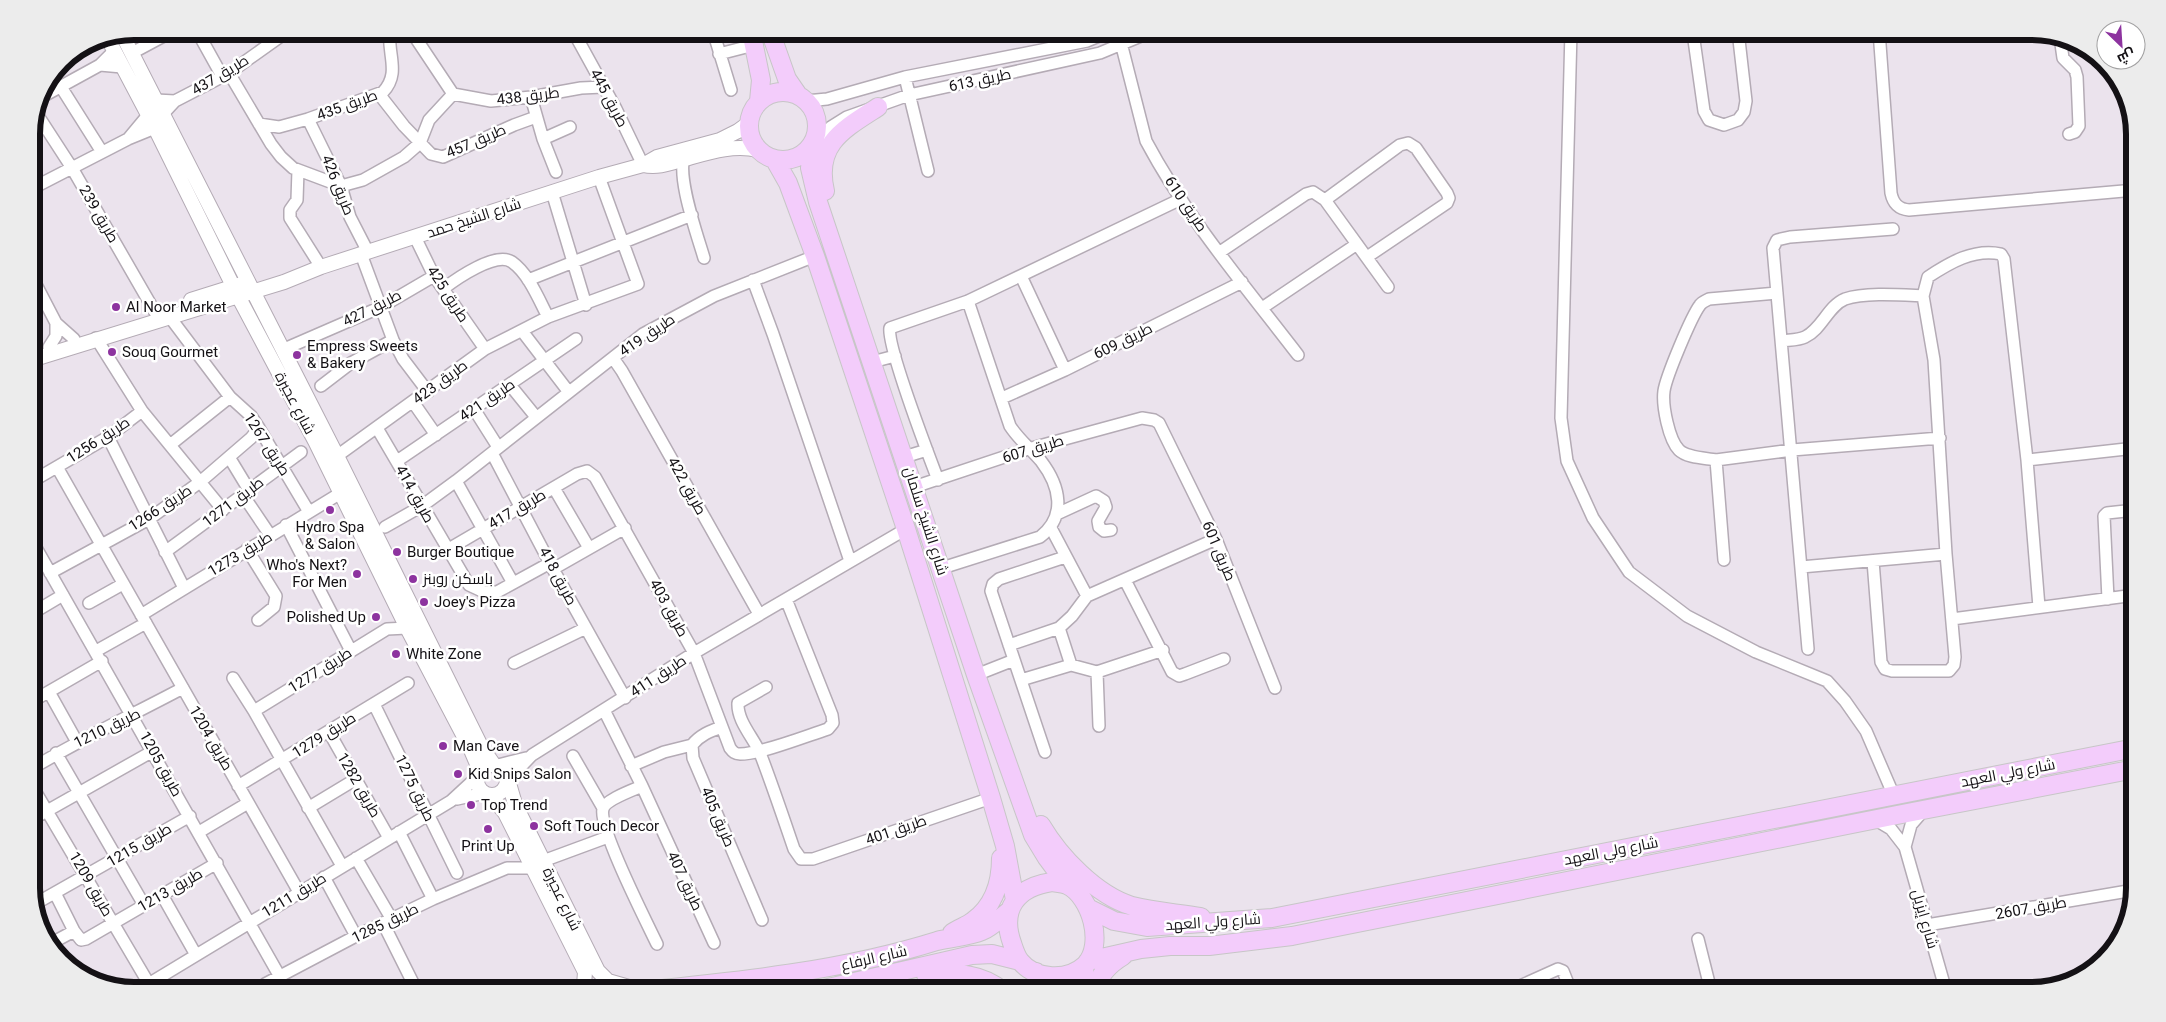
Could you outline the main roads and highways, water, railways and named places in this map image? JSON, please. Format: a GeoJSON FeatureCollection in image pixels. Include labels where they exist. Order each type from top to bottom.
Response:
{"type":"FeatureCollection","features":[{"type":"Feature","properties":{"kind":"main road"},"geometry":{"type":"LineString","coordinates":[[753,40],[761,80],[759,101]]}},
{"type":"Feature","properties":{"kind":"main road"},"geometry":{"type":"LineString","coordinates":[[773,40],[787,79],[811,107],[817,121],[813,145],[800,157],[790,161],[774,160],[758,150],[750,136],[749,123],[754,107],[759,101],[778,92],[788,91],[802,98]]}},
{"type":"Feature","properties":{"kind":"main road"},"geometry":{"type":"LineString","coordinates":[[827,228],[828,204],[822,178],[828,149],[832,140],[846,128],[878,107]]}},
{"type":"Feature","properties":{"kind":"main road","name":"شارع الشيخ سلمان"},"geometry":{"type":"LineString","coordinates":[[813,145],[810,168],[827,228],[942,568],[976,675],[1033,835],[1067,885]]}},
{"type":"Feature","properties":{"kind":"main road","name":"شارع الشيخ سلمان"},"geometry":{"type":"LineString","coordinates":[[774,160],[788,183],[815,256],[906,529],[1001,832],[1012,905]]}},
{"type":"Feature","properties":{"kind":"main road","name":"شارع ولي العهد"},"geometry":{"type":"LineString","coordinates":[[1088,908],[1114,922],[1147,927],[1272,918],[2126,750]]}},
{"type":"Feature","properties":{"kind":"main road","name":"شارع ولي العهد"},"geometry":{"type":"LineString","coordinates":[[1086,963],[1141,950],[1170,946],[1209,946],[1292,936],[2126,771]]}},
{"type":"Feature","properties":{"kind":"main road"},"geometry":{"type":"LineString","coordinates":[[1016,789],[1051,842],[1066,860],[1093,884],[1114,898],[1130,905],[1154,911],[1234,922]]}},
{"type":"Feature","properties":{"kind":"main road"},"geometry":{"type":"LineString","coordinates":[[1894,796],[1897,815]]}},
{"type":"Feature","properties":{"kind":"main road"},"geometry":{"type":"LineString","coordinates":[[944,940],[958,929],[972,922],[991,902],[1001,872],[1001,832]]}},
{"type":"Feature","properties":{"kind":"main road"},"geometry":{"type":"LineString","coordinates":[[1083,982],[1086,963],[1094,947],[1094,931],[1088,908],[1076,892],[1067,885],[1052,882],[1036,884],[1023,892],[1012,905],[1010,938],[1020,961],[1044,975],[1068,976],[1086,963]]}},
{"type":"Feature","properties":{"kind":"main road","name":"شارع الرفاع"},"geometry":{"type":"LineString","coordinates":[[723,982],[812,972],[981,932],[1012,905]]}},
{"type":"Feature","properties":{"kind":"main road"},"geometry":{"type":"LineString","coordinates":[[1096,982],[1110,964],[1124,955],[1141,950]]}},
{"type":"Feature","properties":{"kind":"main road","name":"شارع الرفاع"},"geometry":{"type":"LineString","coordinates":[[861,982],[972,954],[992,954],[1020,961]]}},
{"type":"Feature","properties":{"kind":"main road"},"geometry":{"type":"LineString","coordinates":[[1036,972],[1043,982]]}},
{"type":"Feature","properties":{"kind":"main road"},"geometry":{"type":"LineString","coordinates":[[891,974],[964,973],[986,982]]}},
{"type":"Feature","properties":{"kind":"place","name":"Al Noor Market"},"geometry":{"type":"Point","coordinates":[116,307]}},
{"type":"Feature","properties":{"kind":"place","name":"Souq Gourmet"},"geometry":{"type":"Point","coordinates":[112,352]}},
{"type":"Feature","properties":{"kind":"place","name":"Empress Sweets & Bakery"},"geometry":{"type":"Point","coordinates":[297,355]}},
{"type":"Feature","properties":{"kind":"place","name":"Hydro Spa & Salon"},"geometry":{"type":"Point","coordinates":[330,510]}},
{"type":"Feature","properties":{"kind":"place","name":"Burger Boutique"},"geometry":{"type":"Point","coordinates":[397,552]}},
{"type":"Feature","properties":{"kind":"place","name":"Who's Next? For Men"},"geometry":{"type":"Point","coordinates":[357,574]}},
{"type":"Feature","properties":{"kind":"place","name":"باسكن روبنز"},"geometry":{"type":"Point","coordinates":[413,579]}},
{"type":"Feature","properties":{"kind":"place","name":"Joey's Pizza"},"geometry":{"type":"Point","coordinates":[424,602]}},
{"type":"Feature","properties":{"kind":"place","name":"Polished Up"},"geometry":{"type":"Point","coordinates":[376,617]}},
{"type":"Feature","properties":{"kind":"place","name":"White Zone"},"geometry":{"type":"Point","coordinates":[396,654]}},
{"type":"Feature","properties":{"kind":"place","name":"Man Cave"},"geometry":{"type":"Point","coordinates":[443,746]}},
{"type":"Feature","properties":{"kind":"place","name":"Kid Snips Salon"},"geometry":{"type":"Point","coordinates":[458,774]}},
{"type":"Feature","properties":{"kind":"place","name":"Top Trend"},"geometry":{"type":"Point","coordinates":[471,805]}},
{"type":"Feature","properties":{"kind":"place","name":"Soft Touch Decor"},"geometry":{"type":"Point","coordinates":[534,826]}},
{"type":"Feature","properties":{"kind":"place","name":"Print Up"},"geometry":{"type":"Point","coordinates":[488,829]}}]}
